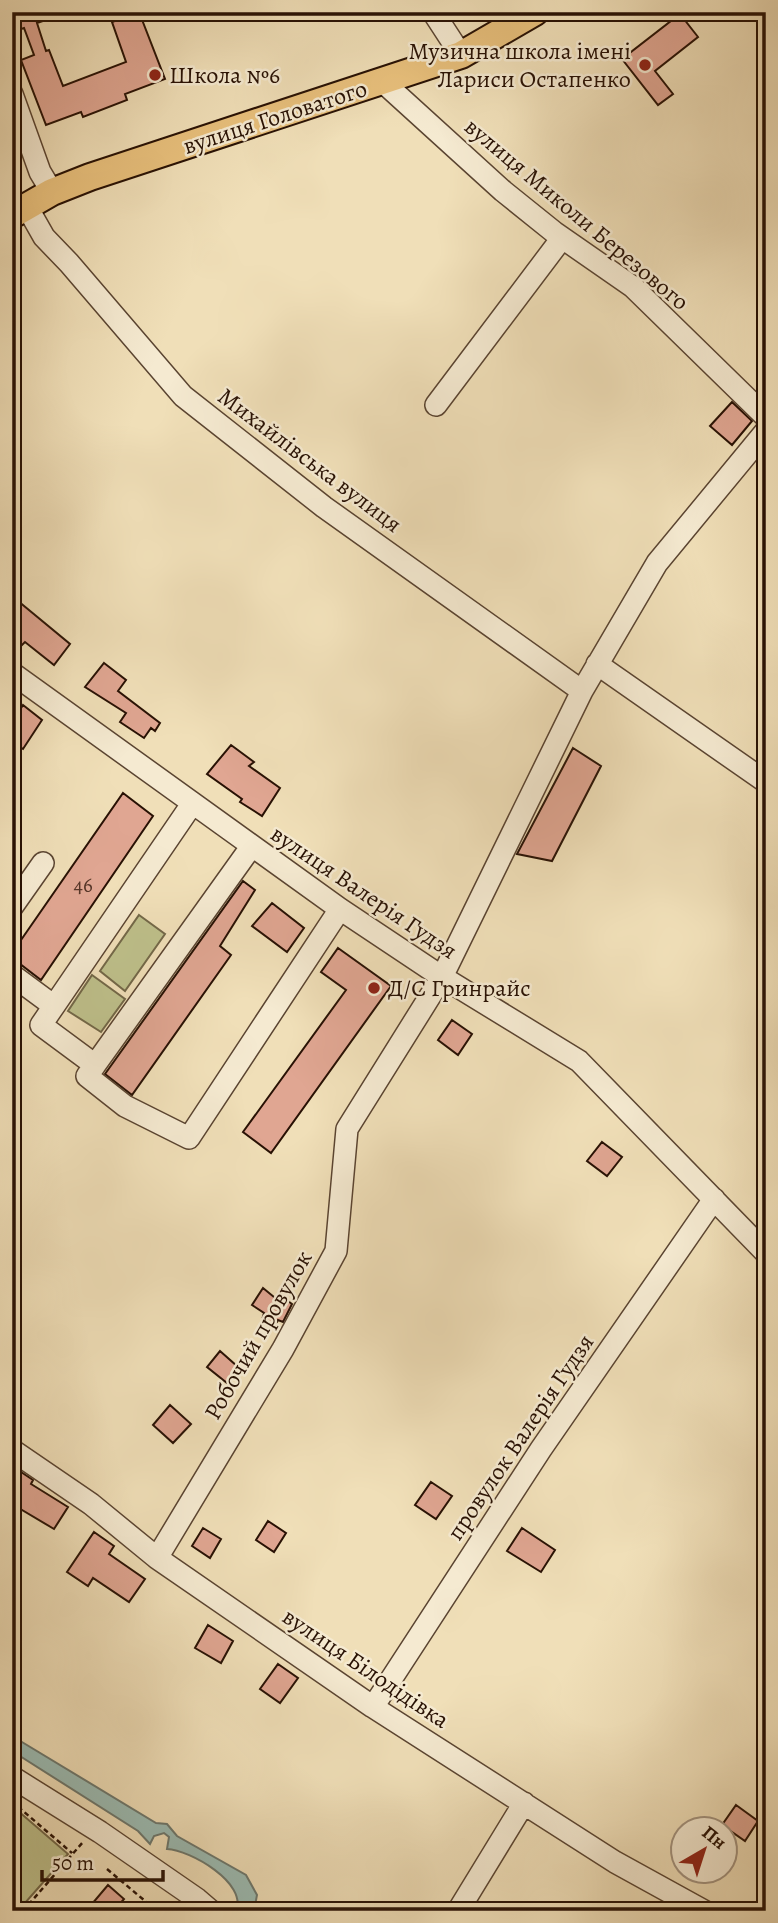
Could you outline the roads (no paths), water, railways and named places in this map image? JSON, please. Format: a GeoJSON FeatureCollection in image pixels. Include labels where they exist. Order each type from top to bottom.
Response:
{"type":"FeatureCollection","features":[{"type":"Feature","properties":{"kind":"main road","name":"вулиця Головатого"},"geometry":{"type":"LineString","coordinates":[[20,211],[52,192],[90,177],[461,55],[535,12]]}},
{"type":"Feature","properties":{"kind":"street"},"geometry":{"type":"LineString","coordinates":[[433,12],[461,55]]}},
{"type":"Feature","properties":{"kind":"street","name":"вулиця Миколи Березового"},"geometry":{"type":"LineString","coordinates":[[383,82],[503,191],[562,238],[633,287],[766,417]]}},
{"type":"Feature","properties":{"kind":"street"},"geometry":{"type":"LineString","coordinates":[[12,94],[40,172],[52,192]]}},
{"type":"Feature","properties":{"kind":"street","name":"Михайлівська вулиця"},"geometry":{"type":"LineString","coordinates":[[20,211],[69,263],[183,396],[324,507],[582,691]]}},
{"type":"Feature","properties":{"kind":"street"},"geometry":{"type":"LineString","coordinates":[[436,405],[562,238]]}},
{"type":"Feature","properties":{"kind":"street"},"geometry":{"type":"LineString","coordinates":[[582,691],[657,563],[766,431]]}},
{"type":"Feature","properties":{"kind":"street"},"geometry":{"type":"LineString","coordinates":[[597,664],[766,782]]}},
{"type":"Feature","properties":{"kind":"street","name":"вулиця Валерія Гудзя"},"geometry":{"type":"LineString","coordinates":[[12,673],[340,909],[442,978],[579,1061],[766,1254]]}},
{"type":"Feature","properties":{"kind":"street","name":"Робочий провулок"},"geometry":{"type":"LineString","coordinates":[[157,1558],[283,1349],[336,1251],[347,1129],[442,978],[582,691]]}},
{"type":"Feature","properties":{"kind":"street"},"geometry":{"type":"LineString","coordinates":[[95,1065],[41,1025],[192,804]]}},
{"type":"Feature","properties":{"kind":"street"},"geometry":{"type":"LineString","coordinates":[[251,847],[87,1076],[125,1105],[189,1138],[340,909]]}},
{"type":"Feature","properties":{"kind":"street"},"geometry":{"type":"LineString","coordinates":[[12,907],[43,863]]}},
{"type":"Feature","properties":{"kind":"street"},"geometry":{"type":"LineString","coordinates":[[12,975],[54,1006]]}},
{"type":"Feature","properties":{"kind":"street","name":"провулок Валерія Гудзя"},"geometry":{"type":"LineString","coordinates":[[373,1706],[541,1449],[714,1199]]}},
{"type":"Feature","properties":{"kind":"street","name":"вулиця Білодідівка"},"geometry":{"type":"LineString","coordinates":[[12,1450],[92,1504],[157,1558],[373,1706],[615,1862],[704,1911]]}},
{"type":"Feature","properties":{"kind":"street"},"geometry":{"type":"LineString","coordinates":[[12,1777],[100,1832],[211,1911]]}},
{"type":"Feature","properties":{"kind":"street"},"geometry":{"type":"LineString","coordinates":[[458,1911],[524,1803]]}},
{"type":"Feature","properties":{"kind":"water"},"geometry":{"type":"Polygon","coordinates":[[[12,1736],[156,1823],[167,1824],[177,1836],[246,1875],[257,1895],[254,1911],[236,1911],[234,1890],[226,1879],[189,1855],[167,1849],[169,1837],[164,1833],[154,1836],[150,1844],[138,1831],[12,1751],[12,1736]]]}},
{"type":"Feature","properties":{"kind":"place","name":"Музична школа імені Лариси Остапенко"},"geometry":{"type":"Point","coordinates":[645,65]}},
{"type":"Feature","properties":{"kind":"place","name":"Школа №6"},"geometry":{"type":"Point","coordinates":[155,75]}},
{"type":"Feature","properties":{"kind":"place","name":"Д/С Гринрайс"},"geometry":{"type":"Point","coordinates":[374,988]}}]}
